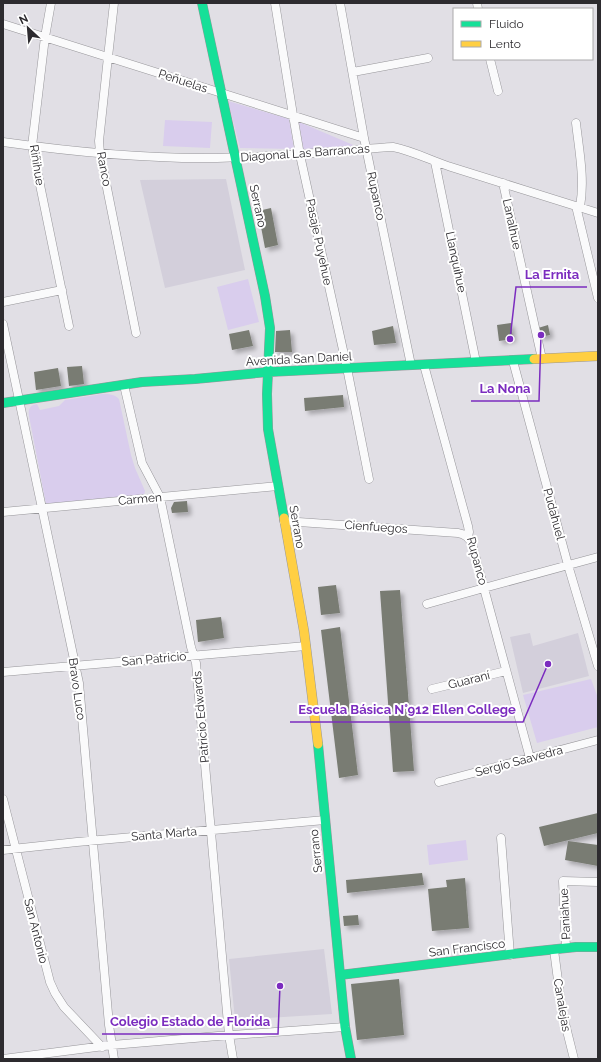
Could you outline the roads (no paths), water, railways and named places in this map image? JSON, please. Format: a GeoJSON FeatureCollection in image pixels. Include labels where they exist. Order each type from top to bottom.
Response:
{"type":"FeatureCollection","features":[{"type":"Feature","properties":{"kind":"main road","name":"Serrano"},"geometry":{"type":"LineString","coordinates":[[202,3],[268,309],[270,340],[267,408],[268,429],[306,646],[317,736],[345,1027],[351,1059]]}},
{"type":"Feature","properties":{"kind":"main road","name":"Avenida San Daniel"},"geometry":{"type":"LineString","coordinates":[[3,403],[142,382],[195,379],[268,372],[598,356]]}},
{"type":"Feature","properties":{"kind":"main road","name":"San Francisco"},"geometry":{"type":"LineString","coordinates":[[340,975],[566,948],[598,947]]}},
{"type":"Feature","properties":{"kind":"street","name":"Riñihue"},"geometry":{"type":"LineString","coordinates":[[51,3],[45,37],[32,146],[69,326]]}},
{"type":"Feature","properties":{"kind":"street","name":"Ranco"},"geometry":{"type":"LineString","coordinates":[[114,3],[99,136],[100,153],[136,333]]}},
{"type":"Feature","properties":{"kind":"street","name":"Pasaje Puyehue"},"geometry":{"type":"LineString","coordinates":[[275,3],[300,155],[347,368],[369,480]]}},
{"type":"Feature","properties":{"kind":"street","name":"Rupanco"},"geometry":{"type":"LineString","coordinates":[[340,3],[366,150],[411,366]]}},
{"type":"Feature","properties":{"kind":"street","name":"Peñuelas"},"geometry":{"type":"LineString","coordinates":[[3,24],[364,138]]}},
{"type":"Feature","properties":{"kind":"street"},"geometry":{"type":"LineString","coordinates":[[353,72],[428,58]]}},
{"type":"Feature","properties":{"kind":"street"},"geometry":{"type":"LineString","coordinates":[[490,60],[498,92]]}},
{"type":"Feature","properties":{"kind":"street"},"geometry":{"type":"LineString","coordinates":[[576,122],[582,182],[582,197],[578,207],[598,298]]}},
{"type":"Feature","properties":{"kind":"street","name":"Diagonal Las Barrancas"},"geometry":{"type":"LineString","coordinates":[[3,142],[100,153],[184,157],[300,155],[393,147],[435,162],[598,212]]}},
{"type":"Feature","properties":{"kind":"street","name":"Llanquihue"},"geometry":{"type":"LineString","coordinates":[[435,162],[476,362]]}},
{"type":"Feature","properties":{"kind":"street","name":"Lanalhue"},"geometry":{"type":"LineString","coordinates":[[503,183],[542,359]]}},
{"type":"Feature","properties":{"kind":"street"},"geometry":{"type":"LineString","coordinates":[[3,302],[62,290]]}},
{"type":"Feature","properties":{"kind":"street","name":"Bravo Luco"},"geometry":{"type":"LineString","coordinates":[[3,324],[79,683],[109,1025],[114,1059]]}},
{"type":"Feature","properties":{"kind":"street","name":"Pudahuel"},"geometry":{"type":"LineString","coordinates":[[513,361],[568,565],[596,648],[598,666]]}},
{"type":"Feature","properties":{"kind":"street","name":"Rupanco"},"geometry":{"type":"LineString","coordinates":[[424,365],[469,529],[468,537],[472,544],[530,758]]}},
{"type":"Feature","properties":{"kind":"street","name":"Patricio Edwards"},"geometry":{"type":"LineString","coordinates":[[124,385],[142,462],[160,497],[191,647],[196,663],[229,1035],[233,1059]]}},
{"type":"Feature","properties":{"kind":"street","name":"Carmen"},"geometry":{"type":"LineString","coordinates":[[3,512],[278,486]]}},
{"type":"Feature","properties":{"kind":"street","name":"Cienfuegos"},"geometry":{"type":"LineString","coordinates":[[284,522],[458,533],[468,537]]}},
{"type":"Feature","properties":{"kind":"street"},"geometry":{"type":"LineString","coordinates":[[427,604],[598,557]]}},
{"type":"Feature","properties":{"kind":"street","name":"San Patricio"},"geometry":{"type":"LineString","coordinates":[[3,672],[306,646]]}},
{"type":"Feature","properties":{"kind":"street","name":"Guaraní"},"geometry":{"type":"LineString","coordinates":[[432,689],[506,671]]}},
{"type":"Feature","properties":{"kind":"street","name":"Sergio Saavedra"},"geometry":{"type":"LineString","coordinates":[[439,782],[598,740]]}},
{"type":"Feature","properties":{"kind":"street","name":"San Antonio"},"geometry":{"type":"LineString","coordinates":[[3,799],[52,987],[64,1007],[102,1047]]}},
{"type":"Feature","properties":{"kind":"street","name":"Santa Marta"},"geometry":{"type":"LineString","coordinates":[[3,850],[325,820]]}},
{"type":"Feature","properties":{"kind":"street"},"geometry":{"type":"LineString","coordinates":[[500,838],[510,955]]}},
{"type":"Feature","properties":{"kind":"street","name":"Paniahue"},"geometry":{"type":"LineString","coordinates":[[566,948],[563,881],[598,882]]}},
{"type":"Feature","properties":{"kind":"street","name":"Canalejas"},"geometry":{"type":"LineString","coordinates":[[554,950],[562,1011],[574,1059]]}},
{"type":"Feature","properties":{"kind":"street"},"geometry":{"type":"LineString","coordinates":[[3,1059],[112,1045],[345,1027]]}},
{"type":"Feature","properties":{"kind":"place","name":"La Nona"},"geometry":{"type":"Point","coordinates":[541,335]}},
{"type":"Feature","properties":{"kind":"place","name":"La Ernita"},"geometry":{"type":"Point","coordinates":[510,339]}},
{"type":"Feature","properties":{"kind":"place","name":"Escuela Básica N°912 Ellen College"},"geometry":{"type":"Point","coordinates":[548,664]}},
{"type":"Feature","properties":{"kind":"place","name":"Colegio Estado de Florida"},"geometry":{"type":"Point","coordinates":[280,986]}}]}
